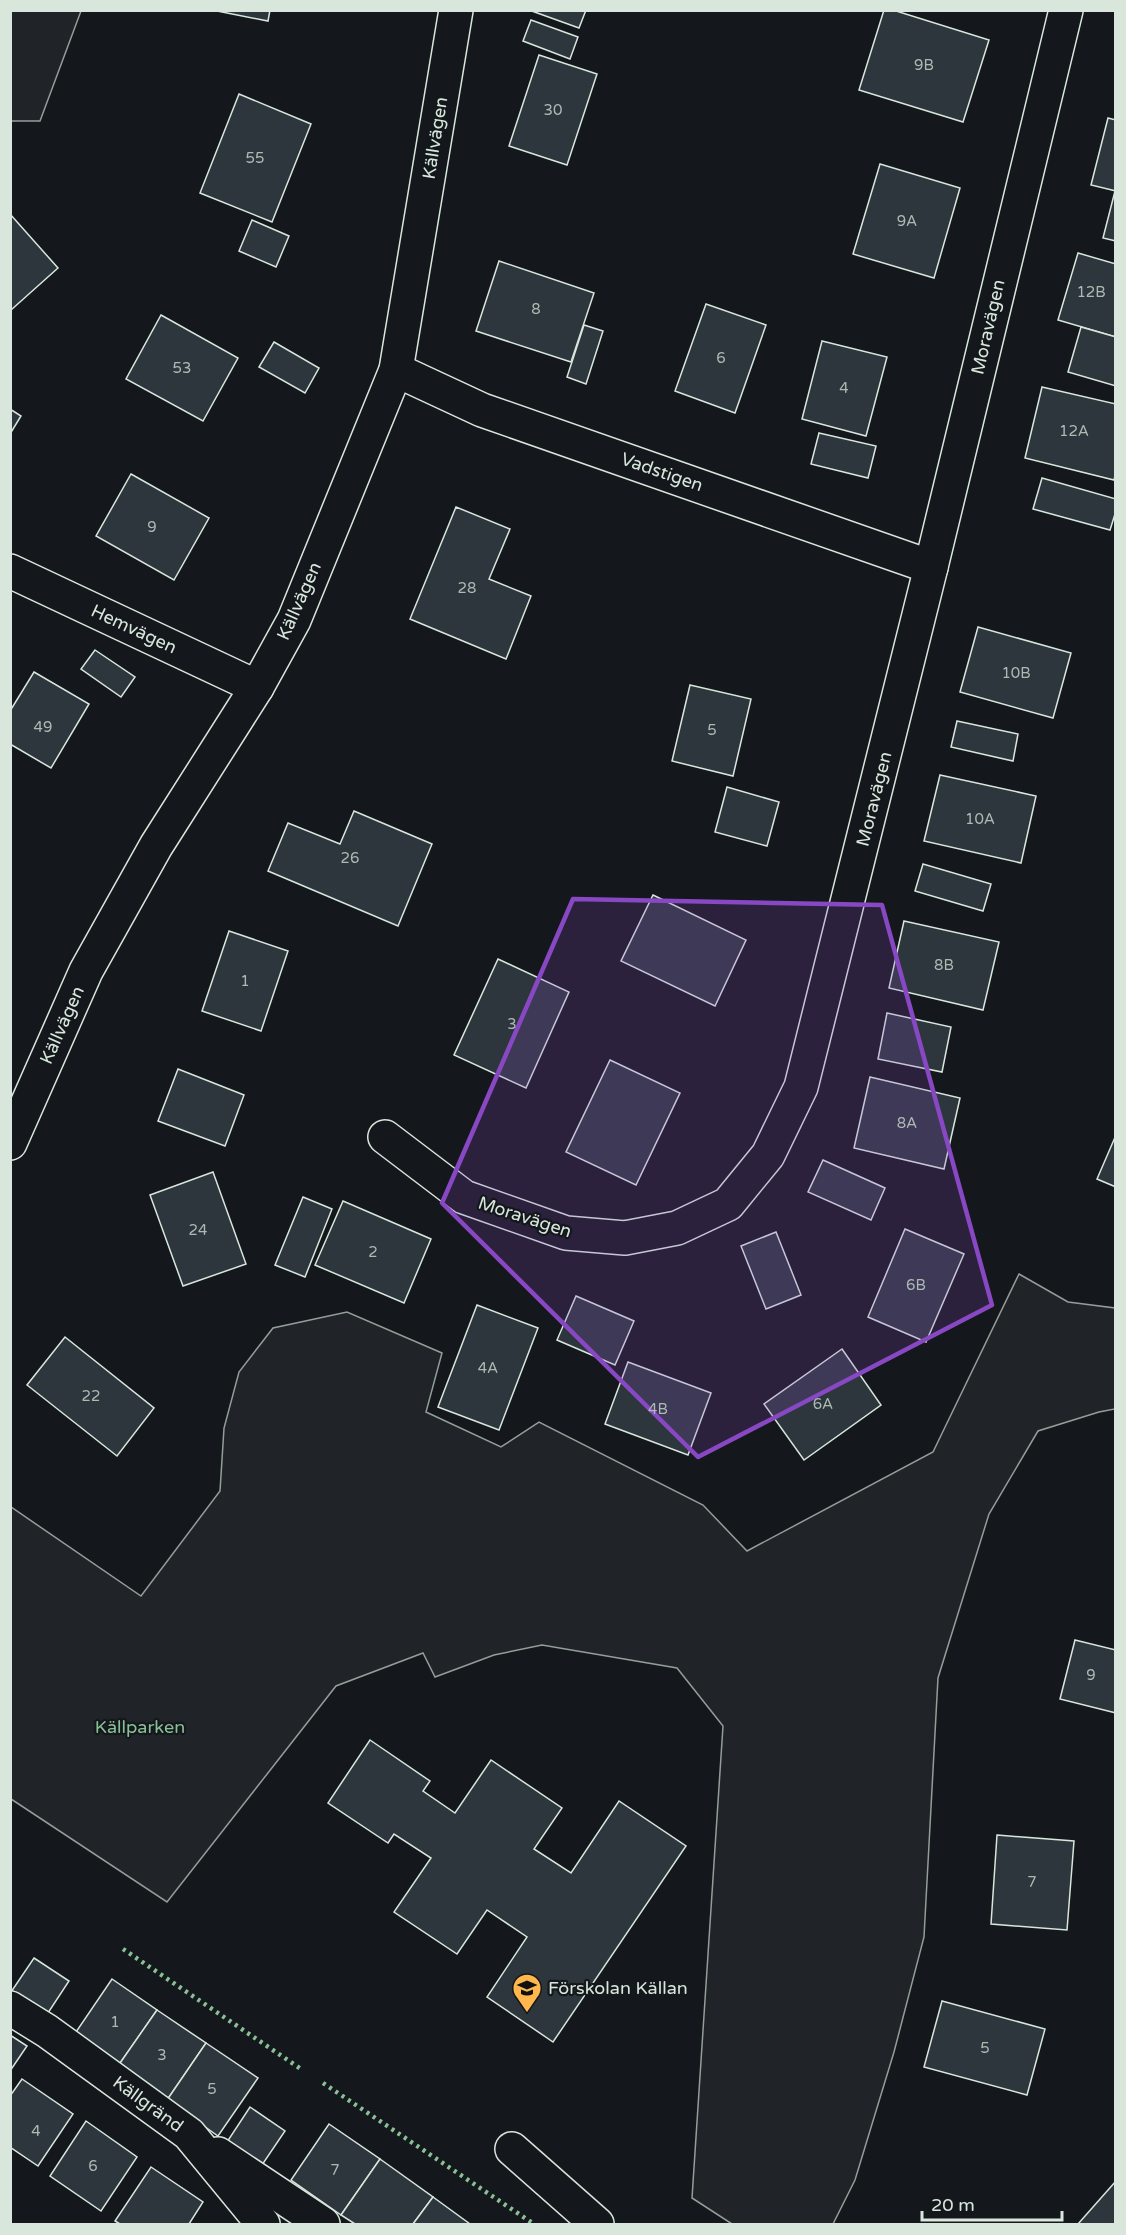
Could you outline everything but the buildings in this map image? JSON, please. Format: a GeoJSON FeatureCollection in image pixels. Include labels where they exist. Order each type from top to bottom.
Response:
{"type":"FeatureCollection","features":[{"type":"Feature","properties":{"kind":"street","name":"Källvägen"},"geometry":{"type":"LineString","coordinates":[[10,1143],[86,971],[156,846],[257,687],[294,620],[396,370],[456,10]]}},
{"type":"Feature","properties":{"kind":"street","name":"Moravägen"},"geometry":{"type":"LineString","coordinates":[[385,1137],[464,1197],[566,1233],[625,1238],[677,1228],[728,1204],[768,1155],[801,1087],[931,567],[1066,10]]}},
{"type":"Feature","properties":{"kind":"street","name":"Vadstigen"},"geometry":{"type":"LineString","coordinates":[[396,370],[482,410],[931,567]]}},
{"type":"Feature","properties":{"kind":"street","name":"Hemvägen"},"geometry":{"type":"LineString","coordinates":[[10,571],[257,687]]}},
{"type":"Feature","properties":{"kind":"street","name":"Källgränd"},"geometry":{"type":"LineString","coordinates":[[10,2008],[47,2031],[189,2134],[263,2224]]}},
{"type":"Feature","properties":{"kind":"street"},"geometry":{"type":"LineString","coordinates":[[189,2134],[324,2224]]}},
{"type":"Feature","properties":{"kind":"street"},"geometry":{"type":"LineString","coordinates":[[512,2149],[597,2224]]}},
{"type":"Feature","properties":{"kind":"highlighted area"},"geometry":{"type":"Polygon","coordinates":[[[573,899],[882,905],[992,1305],[698,1457],[442,1203],[573,899]]]}},
{"type":"Feature","properties":{"kind":"green space"},"geometry":{"type":"Polygon","coordinates":[[[11,10],[81,11],[40,121],[11,121],[11,10]]]}},
{"type":"Feature","properties":{"kind":"green space","name":"Källparken"},"geometry":{"type":"Polygon","coordinates":[[[1019,1274],[1068,1302],[1115,1308],[1115,1409],[1038,1431],[989,1514],[938,1678],[924,1937],[894,2052],[855,2180],[833,2224],[732,2224],[692,2198],[723,1726],[677,1668],[542,1645],[494,1655],[435,1677],[423,1653],[336,1686],[167,1902],[11,1799],[11,1507],[141,1596],[220,1491],[224,1428],[239,1372],[273,1328],[347,1312],[442,1353],[426,1412],[501,1447],[539,1422],[703,1505],[747,1551],[933,1452],[1019,1274]]]}},
{"type":"Feature","properties":{"kind":"hedge"},"geometry":{"type":"LineString","coordinates":[[123,1949],[301,2069]]}},
{"type":"Feature","properties":{"kind":"hedge"},"geometry":{"type":"LineString","coordinates":[[323,2083],[534,2224]]}},
{"type":"Feature","properties":{"kind":"place","name":"Förskolan Källan"},"geometry":{"type":"Point","coordinates":[527,2014]}}]}
